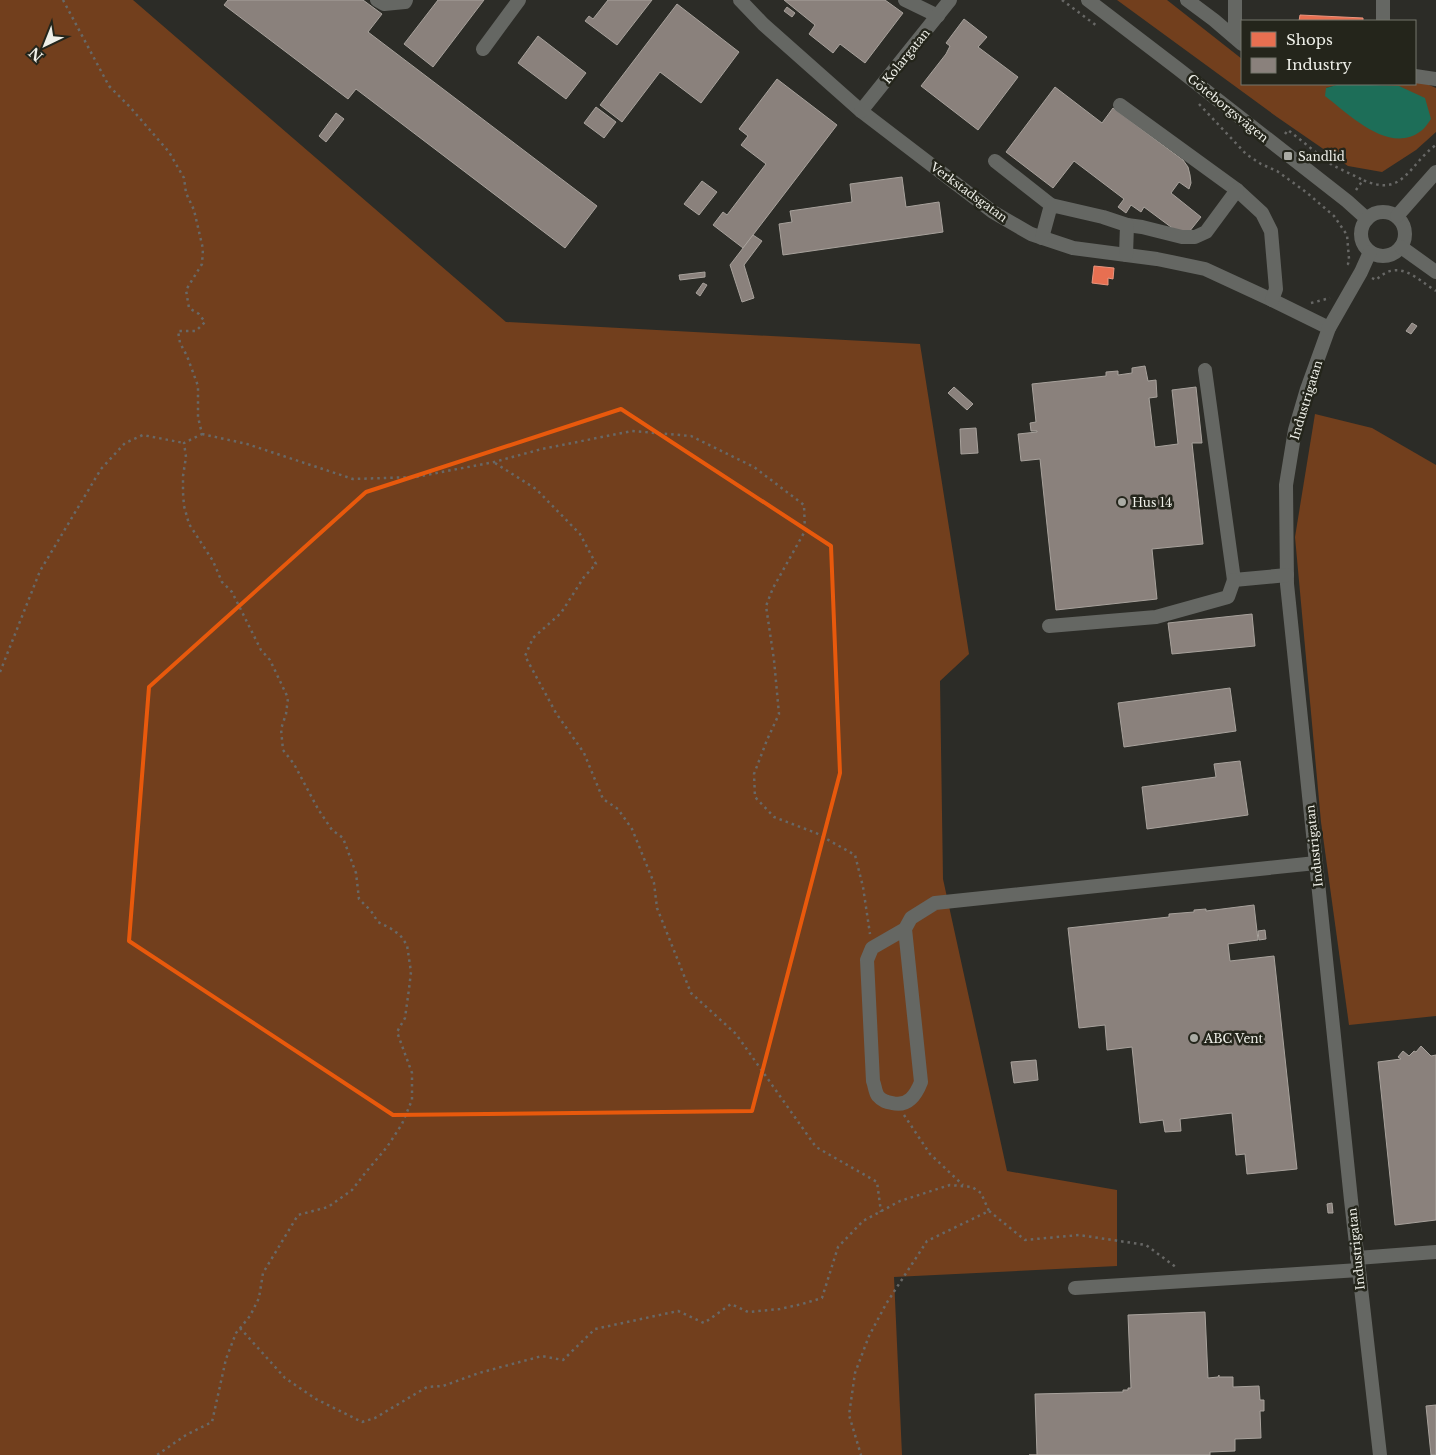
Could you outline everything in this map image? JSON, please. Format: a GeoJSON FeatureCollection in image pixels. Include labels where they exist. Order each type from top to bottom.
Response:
{"type":"FeatureCollection","features":[{"type":"Feature","properties":{"kind":"street"},"geometry":{"type":"LineString","coordinates":[[377,0],[384,4],[405,2],[406,0]]}},
{"type":"Feature","properties":{"kind":"street"},"geometry":{"type":"LineString","coordinates":[[483,49],[518,0]]}},
{"type":"Feature","properties":{"kind":"street","name":"Verkstadsgatan"},"geometry":{"type":"LineString","coordinates":[[740,0],[763,24],[861,111],[993,212],[1031,234],[1073,248],[1157,259],[1205,269],[1329,328]]}},
{"type":"Feature","properties":{"kind":"street"},"geometry":{"type":"LineString","coordinates":[[905,0],[938,16]]}},
{"type":"Feature","properties":{"kind":"street","name":"Kolargatan"},"geometry":{"type":"LineString","coordinates":[[861,111],[950,0]]}},
{"type":"Feature","properties":{"kind":"street","name":"Göteborgsvägen"},"geometry":{"type":"LineString","coordinates":[[1088,0],[1367,218]]}},
{"type":"Feature","properties":{"kind":"street"},"geometry":{"type":"LineString","coordinates":[[1187,0],[1239,41]]}},
{"type":"Feature","properties":{"kind":"street"},"geometry":{"type":"LineString","coordinates":[[1236,0],[1239,41]]}},
{"type":"Feature","properties":{"kind":"street"},"geometry":{"type":"LineString","coordinates":[[1383,0],[1383,20]]}},
{"type":"Feature","properties":{"kind":"street"},"geometry":{"type":"LineString","coordinates":[[1416,76],[1436,79]]}},
{"type":"Feature","properties":{"kind":"street"},"geometry":{"type":"LineString","coordinates":[[1120,105],[1237,190],[1262,213],[1271,231],[1276,289],[1272,300]]}},
{"type":"Feature","properties":{"kind":"street"},"geometry":{"type":"LineString","coordinates":[[995,161],[1051,205],[1182,237],[1195,237],[1206,232],[1237,190]]}},
{"type":"Feature","properties":{"kind":"street"},"geometry":{"type":"LineString","coordinates":[[1397,216],[1436,172]]}},
{"type":"Feature","properties":{"kind":"street"},"geometry":{"type":"LineString","coordinates":[[1042,238],[1051,205]]}},
{"type":"Feature","properties":{"kind":"street"},"geometry":{"type":"LineString","coordinates":[[1381,212],[1390,212],[1397,216],[1405,231],[1405,239],[1401,247],[1394,253],[1386,256],[1378,256],[1370,252],[1361,236],[1362,225],[1367,218],[1381,212]]}},
{"type":"Feature","properties":{"kind":"street"},"geometry":{"type":"LineString","coordinates":[[1126,255],[1127,225]]}},
{"type":"Feature","properties":{"kind":"street"},"geometry":{"type":"LineString","coordinates":[[1401,247],[1436,272]]}},
{"type":"Feature","properties":{"kind":"street","name":"Industrigatan"},"geometry":{"type":"LineString","coordinates":[[1370,252],[1361,272],[1329,328],[1307,389],[1294,430],[1286,485],[1287,575],[1358,1264],[1380,1455]]}},
{"type":"Feature","properties":{"kind":"street"},"geometry":{"type":"LineString","coordinates":[[1049,626],[1156,617],[1228,597],[1234,580],[1205,370]]}},
{"type":"Feature","properties":{"kind":"street"},"geometry":{"type":"LineString","coordinates":[[1234,580],[1287,575]]}},
{"type":"Feature","properties":{"kind":"street"},"geometry":{"type":"LineString","coordinates":[[904,929],[921,1082],[917,1093],[908,1102],[897,1104],[884,1101],[877,1095],[874,1081],[867,960],[872,948],[904,929],[911,918],[935,903],[1316,863]]}},
{"type":"Feature","properties":{"kind":"street"},"geometry":{"type":"LineString","coordinates":[[1075,1288],[1194,1280],[1358,1264],[1436,1252]]}},
{"type":"Feature","properties":{"kind":"path"},"geometry":{"type":"LineString","coordinates":[[63,0],[109,86],[169,152],[184,178],[186,194],[194,210],[203,248],[202,264],[186,290],[189,308],[199,314],[205,322],[196,331],[178,331],[180,343],[198,386],[198,417],[202,434]]}},
{"type":"Feature","properties":{"kind":"path"},"geometry":{"type":"LineString","coordinates":[[1062,0],[1101,29]]}},
{"type":"Feature","properties":{"kind":"path"},"geometry":{"type":"LineString","coordinates":[[1194,99],[1246,154],[1260,164],[1277,170],[1334,216],[1347,235],[1348,264],[1376,280],[1387,271],[1399,269],[1407,272],[1436,292]]}},
{"type":"Feature","properties":{"kind":"path"},"geometry":{"type":"LineString","coordinates":[[1285,134],[1288,130],[1332,165],[1376,186],[1385,186],[1399,182],[1436,145]]}},
{"type":"Feature","properties":{"kind":"path"},"geometry":{"type":"LineString","coordinates":[[1347,201],[1363,180]]}},
{"type":"Feature","properties":{"kind":"path"},"geometry":{"type":"LineString","coordinates":[[1307,302],[1313,303],[1328,299],[1335,294]]}},
{"type":"Feature","properties":{"kind":"path"},"geometry":{"type":"LineString","coordinates":[[0,672],[40,572],[101,469],[125,443],[143,435],[184,443],[202,434],[247,444],[353,479],[416,477],[494,462],[542,449],[632,431],[691,436],[754,467],[804,505],[805,531],[773,588],[766,606],[779,714],[754,774],[755,797],[774,817],[816,833],[854,855],[863,888],[872,948]]}},
{"type":"Feature","properties":{"kind":"path"},"geometry":{"type":"LineString","coordinates":[[157,1455],[186,1435],[212,1422],[226,1359],[236,1333],[250,1316],[259,1298],[262,1273],[298,1215],[328,1207],[352,1190],[388,1147],[402,1124],[412,1100],[412,1073],[398,1032],[405,1018],[411,972],[407,946],[400,935],[378,922],[371,911],[359,899],[356,873],[342,838],[332,830],[318,809],[294,764],[283,750],[281,729],[286,714],[288,698],[270,660],[261,650],[232,592],[222,582],[213,561],[189,524],[183,493],[186,457],[184,443]]}},
{"type":"Feature","properties":{"kind":"path"},"geometry":{"type":"LineString","coordinates":[[494,462],[536,489],[580,534],[596,564],[584,577],[561,613],[533,638],[525,656],[556,713],[584,753],[603,799],[618,810],[632,829],[654,883],[657,908],[691,993],[736,1034],[816,1147],[876,1182],[881,1212]]}},
{"type":"Feature","properties":{"kind":"path"},"geometry":{"type":"LineString","coordinates":[[897,1104],[930,1154],[964,1186]]}},
{"type":"Feature","properties":{"kind":"path"},"geometry":{"type":"LineString","coordinates":[[240,1328],[285,1378],[316,1399],[362,1422],[376,1418],[427,1386],[443,1386],[480,1373],[542,1356],[563,1360],[595,1329],[678,1311],[704,1323],[731,1304],[748,1312],[780,1309],[822,1298],[838,1247],[862,1221],[900,1201],[950,1185],[972,1187],[981,1193],[989,1211],[1025,1240],[1079,1235],[1146,1245],[1194,1280]]}},
{"type":"Feature","properties":{"kind":"path"},"geometry":{"type":"LineString","coordinates":[[861,1455],[849,1415],[855,1373],[886,1304],[927,1241],[989,1211]]}},
{"type":"Feature","properties":{"kind":"highlighted area"},"geometry":{"type":"Polygon","coordinates":[[[621,409],[831,546],[840,773],[752,1111],[393,1115],[129,941],[149,687],[366,492],[621,409]]]}},
{"type":"Feature","properties":{"kind":"shaded area"},"geometry":{"type":"Polygon","coordinates":[[[0,0],[133,0],[506,322],[920,344],[969,654],[940,681],[943,879],[1007,1171],[1117,1190],[1117,1266],[894,1277],[902,1455],[0,1455],[0,0]]]}},
{"type":"Feature","properties":{"kind":"shaded area"},"geometry":{"type":"Polygon","coordinates":[[[1117,0],[1167,0],[1241,58],[1241,85],[1336,85],[1326,88],[1399,86],[1380,85],[1416,85],[1416,79],[1436,88],[1436,132],[1416,150],[1382,172],[1348,166],[1277,117],[1117,0]]]}},
{"type":"Feature","properties":{"kind":"shaded area"},"geometry":{"type":"Polygon","coordinates":[[[1336,85],[1399,86],[1425,98],[1431,119],[1421,131],[1409,137],[1396,138],[1383,135],[1370,130],[1358,122],[1325,96],[1326,88],[1336,85]]]}},
{"type":"Feature","properties":{"kind":"shaded area"},"geometry":{"type":"Polygon","coordinates":[[[1315,414],[1372,428],[1436,465],[1436,1016],[1349,1025],[1321,822],[1295,537],[1315,414]]]}},
{"type":"Feature","properties":{"kind":"building: Shops"},"geometry":{"type":"Polygon","coordinates":[[[1300,15],[1363,18],[1363,20],[1299,20],[1300,15]]]}},
{"type":"Feature","properties":{"kind":"building: Shops"},"geometry":{"type":"Polygon","coordinates":[[[1094,266],[1114,268],[1113,279],[1108,278],[1108,285],[1092,283],[1094,266]]]}},
{"type":"Feature","properties":{"kind":"building: Industry"},"geometry":{"type":"Polygon","coordinates":[[[228,0],[363,0],[382,14],[368,32],[597,206],[565,248],[356,89],[348,99],[224,5],[228,0]]]}},
{"type":"Feature","properties":{"kind":"building: Industry"},"geometry":{"type":"Polygon","coordinates":[[[438,0],[484,0],[433,67],[404,44],[438,0]]]}},
{"type":"Feature","properties":{"kind":"building: Industry"},"geometry":{"type":"Polygon","coordinates":[[[608,0],[652,0],[617,45],[585,21],[589,16],[593,19],[608,0]]]}},
{"type":"Feature","properties":{"kind":"building: Industry"},"geometry":{"type":"Polygon","coordinates":[[[784,0],[885,0],[903,13],[865,63],[840,44],[833,53],[809,34],[815,25],[784,0]]]}},
{"type":"Feature","properties":{"kind":"building: Industry"},"geometry":{"type":"Polygon","coordinates":[[[677,4],[739,52],[701,103],[660,72],[622,122],[600,105],[677,4]]]}},
{"type":"Feature","properties":{"kind":"building: Industry"},"geometry":{"type":"Polygon","coordinates":[[[787,7],[795,13],[792,17],[784,11],[787,7]]]}},
{"type":"Feature","properties":{"kind":"building: Industry"},"geometry":{"type":"Polygon","coordinates":[[[964,19],[987,37],[978,47],[1018,77],[978,130],[921,86],[946,54],[950,46],[946,43],[964,19]]]}},
{"type":"Feature","properties":{"kind":"building: Industry"},"geometry":{"type":"Polygon","coordinates":[[[538,36],[586,73],[566,99],[518,63],[538,36]]]}},
{"type":"Feature","properties":{"kind":"building: Industry"},"geometry":{"type":"Polygon","coordinates":[[[777,79],[837,125],[743,248],[713,225],[723,212],[727,215],[766,164],[741,145],[748,136],[739,129],[777,79]]]}},
{"type":"Feature","properties":{"kind":"building: Industry"},"geometry":{"type":"Polygon","coordinates":[[[1055,87],[1102,123],[1113,108],[1183,160],[1188,167],[1190,175],[1191,183],[1189,189],[1179,182],[1171,193],[1201,217],[1189,232],[1179,233],[1144,207],[1141,212],[1131,205],[1126,213],[1118,207],[1124,199],[1074,161],[1053,188],[1006,152],[1055,87]]]}},
{"type":"Feature","properties":{"kind":"building: Industry"},"geometry":{"type":"Polygon","coordinates":[[[596,107],[616,122],[604,138],[584,123],[596,107]]]}},
{"type":"Feature","properties":{"kind":"building: Industry"},"geometry":{"type":"Polygon","coordinates":[[[336,113],[344,119],[326,142],[319,136],[336,113]]]}},
{"type":"Feature","properties":{"kind":"building: Industry"},"geometry":{"type":"Polygon","coordinates":[[[902,177],[906,207],[939,202],[943,232],[783,255],[779,224],[792,222],[790,211],[852,202],[850,184],[902,177]]]}},
{"type":"Feature","properties":{"kind":"building: Industry"},"geometry":{"type":"Polygon","coordinates":[[[702,181],[717,192],[699,215],[684,204],[702,181]]]}},
{"type":"Feature","properties":{"kind":"building: Industry"},"geometry":{"type":"Polygon","coordinates":[[[753,235],[762,241],[744,265],[754,298],[742,302],[730,265],[753,235]]]}},
{"type":"Feature","properties":{"kind":"building: Industry"},"geometry":{"type":"Polygon","coordinates":[[[705,272],[705,277],[680,280],[679,275],[705,272]]]}},
{"type":"Feature","properties":{"kind":"building: Industry"},"geometry":{"type":"Polygon","coordinates":[[[703,283],[707,285],[700,296],[696,293],[703,283]]]}},
{"type":"Feature","properties":{"kind":"building: Industry"},"geometry":{"type":"Polygon","coordinates":[[[1412,323],[1417,326],[1411,334],[1406,331],[1412,323]]]}},
{"type":"Feature","properties":{"kind":"building: Industry","name":"Hus 14"},"geometry":{"type":"Polygon","coordinates":[[[1145,366],[1148,381],[1156,380],[1157,397],[1149,398],[1155,447],[1178,444],[1172,390],[1196,387],[1202,443],[1192,443],[1203,544],[1152,549],[1157,599],[1056,610],[1040,459],[1021,461],[1018,434],[1037,432],[1031,431],[1030,423],[1036,422],[1032,384],[1106,376],[1106,372],[1118,371],[1118,375],[1132,373],[1132,368],[1145,366]]]}},
{"type":"Feature","properties":{"kind":"building: Industry"},"geometry":{"type":"Polygon","coordinates":[[[954,387],[973,404],[967,410],[948,393],[954,387]]]}},
{"type":"Feature","properties":{"kind":"building: Industry"},"geometry":{"type":"Polygon","coordinates":[[[976,428],[978,453],[961,454],[960,429],[976,428]]]}},
{"type":"Feature","properties":{"kind":"building: Industry"},"geometry":{"type":"Polygon","coordinates":[[[1252,614],[1255,646],[1172,654],[1168,623],[1252,614]]]}},
{"type":"Feature","properties":{"kind":"building: Industry"},"geometry":{"type":"Polygon","coordinates":[[[1230,688],[1236,731],[1124,747],[1118,703],[1230,688]]]}},
{"type":"Feature","properties":{"kind":"building: Industry"},"geometry":{"type":"Polygon","coordinates":[[[1240,761],[1248,815],[1147,829],[1142,787],[1216,777],[1214,764],[1240,761]]]}},
{"type":"Feature","properties":{"kind":"building: Industry","name":"ABC Vent"},"geometry":{"type":"Polygon","coordinates":[[[1254,905],[1258,940],[1228,944],[1230,961],[1274,956],[1297,1169],[1247,1174],[1245,1154],[1236,1155],[1232,1113],[1180,1119],[1181,1131],[1165,1132],[1163,1120],[1140,1123],[1132,1047],[1107,1050],[1105,1025],[1079,1028],[1068,928],[1169,917],[1169,914],[1194,912],[1194,910],[1206,909],[1206,911],[1254,905]]]}},
{"type":"Feature","properties":{"kind":"building: Industry"},"geometry":{"type":"Polygon","coordinates":[[[1265,930],[1266,939],[1259,940],[1258,931],[1265,930]]]}},
{"type":"Feature","properties":{"kind":"building: Industry"},"geometry":{"type":"Polygon","coordinates":[[[1421,1046],[1431,1056],[1436,1055],[1436,1220],[1395,1225],[1378,1062],[1401,1059],[1398,1057],[1403,1051],[1409,1056],[1421,1046]]]}},
{"type":"Feature","properties":{"kind":"building: Industry"},"geometry":{"type":"Polygon","coordinates":[[[1036,1060],[1038,1080],[1014,1083],[1011,1062],[1036,1060]]]}},
{"type":"Feature","properties":{"kind":"building: Industry"},"geometry":{"type":"Polygon","coordinates":[[[1332,1203],[1333,1213],[1328,1213],[1327,1204],[1332,1203]]]}},
{"type":"Feature","properties":{"kind":"building: Industry"},"geometry":{"type":"Polygon","coordinates":[[[1205,1312],[1208,1378],[1218,1377],[1219,1375],[1219,1377],[1233,1377],[1233,1387],[1259,1386],[1260,1400],[1264,1400],[1264,1411],[1260,1411],[1261,1438],[1235,1439],[1235,1451],[1210,1452],[1210,1455],[1037,1455],[1035,1394],[1123,1392],[1123,1390],[1131,1388],[1128,1315],[1205,1312]]]}},
{"type":"Feature","properties":{"kind":"building: Industry"},"geometry":{"type":"Polygon","coordinates":[[[1436,1405],[1436,1455],[1431,1455],[1426,1406],[1436,1405]]]}},
{"type":"Feature","properties":{"kind":"place","name":"Sandlid"},"geometry":{"type":"Point","coordinates":[1288,156]}},
{"type":"Feature","properties":{"kind":"place","name":"Hus 14"},"geometry":{"type":"Point","coordinates":[1122,502]}},
{"type":"Feature","properties":{"kind":"place","name":"ABC Vent"},"geometry":{"type":"Point","coordinates":[1194,1038]}}]}
